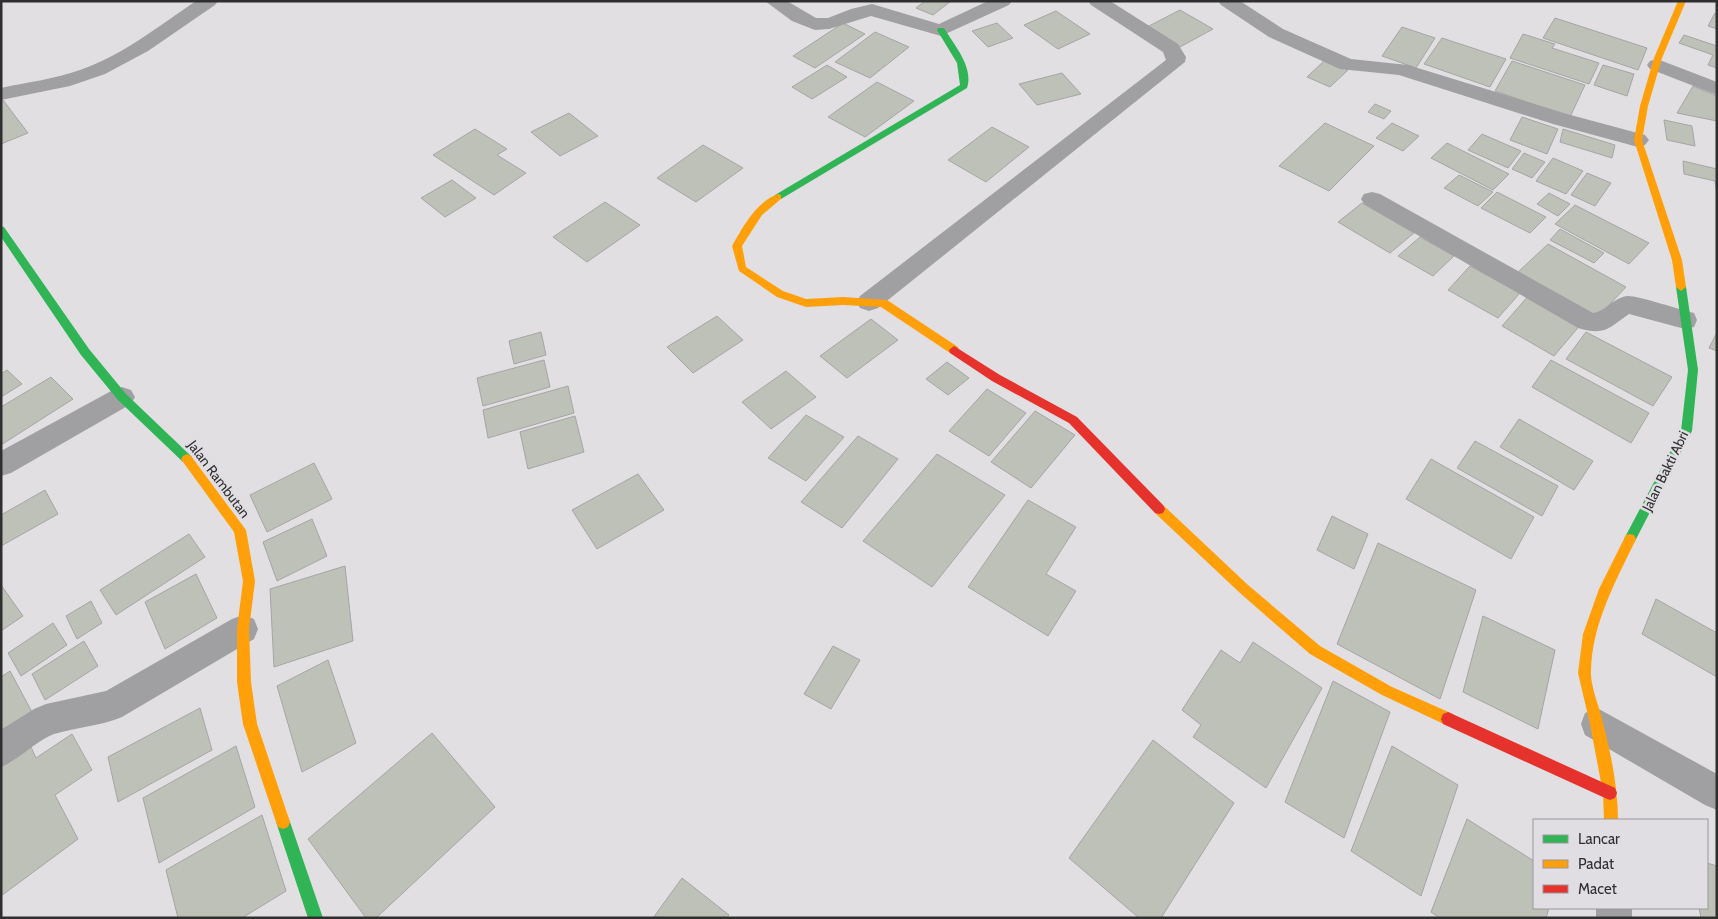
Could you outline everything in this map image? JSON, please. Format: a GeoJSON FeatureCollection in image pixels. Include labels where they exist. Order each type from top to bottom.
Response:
{"type":"FeatureCollection","features":[{"type":"Feature","properties":{"kind":"street"},"geometry":{"type":"LineString","coordinates":[[1,94],[78,77],[98,70],[126,56],[209,1]]}},
{"type":"Feature","properties":{"kind":"street"},"geometry":{"type":"LineString","coordinates":[[774,1],[816,24],[827,24],[864,10],[872,10],[941,30],[1003,1]]}},
{"type":"Feature","properties":{"kind":"street"},"geometry":{"type":"LineString","coordinates":[[868,302],[1175,62],[1176,56],[1171,48],[1097,1]]}},
{"type":"Feature","properties":{"kind":"street"},"geometry":{"type":"LineString","coordinates":[[1228,1],[1276,33],[1347,65],[1401,68],[1560,119],[1638,140]]}},
{"type":"Feature","properties":{"kind":"street","name":"Jalan Bakti Abri"},"geometry":{"type":"LineString","coordinates":[[1611,819],[1610,793],[1597,724],[1584,673],[1589,634],[1605,589],[1686,431],[1693,370],[1677,260],[1638,140],[1644,106],[1657,65],[1682,1]]}},
{"type":"Feature","properties":{"kind":"street"},"geometry":{"type":"LineString","coordinates":[[941,30],[948,45],[962,62],[967,78],[964,86],[763,206],[748,224],[737,246],[742,268],[780,294],[806,303],[844,301],[883,303],[996,378],[1073,420],[1181,530],[1244,589],[1315,650],[1387,691],[1610,793]]}},
{"type":"Feature","properties":{"kind":"street"},"geometry":{"type":"LineString","coordinates":[[1657,65],[1717,89]]}},
{"type":"Feature","properties":{"kind":"street"},"geometry":{"type":"LineString","coordinates":[[1372,199],[1587,321],[1600,323],[1606,321],[1622,306],[1628,305],[1686,320]]}},
{"type":"Feature","properties":{"kind":"street","name":"Jalan Rambutan"},"geometry":{"type":"LineString","coordinates":[[1,228],[85,352],[122,397],[182,452],[240,530],[249,581],[243,629],[244,682],[250,724],[316,918]]}},
{"type":"Feature","properties":{"kind":"street"},"geometry":{"type":"LineString","coordinates":[[1,465],[122,397]]}},
{"type":"Feature","properties":{"kind":"street"},"geometry":{"type":"LineString","coordinates":[[1,750],[46,720],[111,706],[243,629]]}},
{"type":"Feature","properties":{"kind":"street"},"geometry":{"type":"LineString","coordinates":[[1597,724],[1717,793]]}},
{"type":"Feature","properties":{"kind":"building"},"geometry":{"type":"Polygon","coordinates":[[[925,1],[951,1],[933,15],[916,8],[925,1]]]}},
{"type":"Feature","properties":{"kind":"building"},"geometry":{"type":"Polygon","coordinates":[[[1180,10],[1213,29],[1180,47],[1147,27],[1180,10]]]}},
{"type":"Feature","properties":{"kind":"building"},"geometry":{"type":"Polygon","coordinates":[[[1056,11],[1090,34],[1058,49],[1024,25],[1056,11]]]}},
{"type":"Feature","properties":{"kind":"building"},"geometry":{"type":"Polygon","coordinates":[[[1715,13],[1717,14],[1717,29],[1708,26],[1715,13]]]}},
{"type":"Feature","properties":{"kind":"building"},"geometry":{"type":"Polygon","coordinates":[[[1555,18],[1647,48],[1638,70],[1543,38],[1555,18]]]}},
{"type":"Feature","properties":{"kind":"building"},"geometry":{"type":"Polygon","coordinates":[[[843,23],[865,34],[815,68],[793,56],[843,23]]]}},
{"type":"Feature","properties":{"kind":"building"},"geometry":{"type":"Polygon","coordinates":[[[997,23],[1013,38],[988,47],[972,31],[997,23]]]}},
{"type":"Feature","properties":{"kind":"building"},"geometry":{"type":"Polygon","coordinates":[[[1402,27],[1435,38],[1416,68],[1382,56],[1402,27]]]}},
{"type":"Feature","properties":{"kind":"building"},"geometry":{"type":"Polygon","coordinates":[[[875,32],[909,47],[870,78],[835,62],[875,32]]]}},
{"type":"Feature","properties":{"kind":"building"},"geometry":{"type":"Polygon","coordinates":[[[1523,34],[1555,44],[1552,48],[1599,63],[1589,84],[1510,58],[1523,34]]]}},
{"type":"Feature","properties":{"kind":"building"},"geometry":{"type":"Polygon","coordinates":[[[1684,35],[1717,46],[1717,68],[1708,65],[1713,55],[1679,43],[1684,35]]]}},
{"type":"Feature","properties":{"kind":"building"},"geometry":{"type":"Polygon","coordinates":[[[1442,38],[1506,59],[1490,87],[1424,64],[1442,38]]]}},
{"type":"Feature","properties":{"kind":"building"},"geometry":{"type":"Polygon","coordinates":[[[1325,60],[1348,70],[1330,87],[1307,77],[1325,60]]]}},
{"type":"Feature","properties":{"kind":"building"},"geometry":{"type":"Polygon","coordinates":[[[1512,61],[1585,85],[1570,117],[1495,91],[1512,61]]]}},
{"type":"Feature","properties":{"kind":"building"},"geometry":{"type":"Polygon","coordinates":[[[827,65],[847,77],[812,99],[792,87],[827,65]]]}},
{"type":"Feature","properties":{"kind":"building"},"geometry":{"type":"Polygon","coordinates":[[[1603,65],[1634,74],[1627,96],[1594,85],[1603,65]]]}},
{"type":"Feature","properties":{"kind":"building"},"geometry":{"type":"Polygon","coordinates":[[[1062,73],[1081,94],[1037,105],[1019,84],[1062,73]]]}},
{"type":"Feature","properties":{"kind":"building"},"geometry":{"type":"Polygon","coordinates":[[[877,82],[914,101],[865,137],[828,117],[877,82]]]}},
{"type":"Feature","properties":{"kind":"building"},"geometry":{"type":"Polygon","coordinates":[[[1693,86],[1717,96],[1717,121],[1677,113],[1693,86]]]}},
{"type":"Feature","properties":{"kind":"building"},"geometry":{"type":"Polygon","coordinates":[[[3,100],[28,133],[1,144],[1,101],[3,100]]]}},
{"type":"Feature","properties":{"kind":"building"},"geometry":{"type":"Polygon","coordinates":[[[1375,104],[1391,111],[1384,119],[1368,112],[1375,104]]]}},
{"type":"Feature","properties":{"kind":"building"},"geometry":{"type":"Polygon","coordinates":[[[569,113],[598,136],[560,156],[531,132],[569,113]]]}},
{"type":"Feature","properties":{"kind":"building"},"geometry":{"type":"Polygon","coordinates":[[[1522,117],[1558,129],[1547,154],[1510,140],[1522,117]]]}},
{"type":"Feature","properties":{"kind":"building"},"geometry":{"type":"Polygon","coordinates":[[[1664,120],[1692,126],[1695,146],[1667,140],[1664,120]]]}},
{"type":"Feature","properties":{"kind":"building"},"geometry":{"type":"Polygon","coordinates":[[[1325,123],[1374,146],[1329,191],[1279,166],[1325,123]]]}},
{"type":"Feature","properties":{"kind":"building"},"geometry":{"type":"Polygon","coordinates":[[[1392,123],[1419,136],[1403,151],[1376,138],[1392,123]]]}},
{"type":"Feature","properties":{"kind":"building"},"geometry":{"type":"Polygon","coordinates":[[[992,127],[1029,147],[986,182],[948,160],[992,127]]]}},
{"type":"Feature","properties":{"kind":"building"},"geometry":{"type":"Polygon","coordinates":[[[475,129],[507,149],[497,155],[526,173],[494,195],[433,155],[475,129]]]}},
{"type":"Feature","properties":{"kind":"building"},"geometry":{"type":"Polygon","coordinates":[[[1563,129],[1615,145],[1612,158],[1560,142],[1563,129]]]}},
{"type":"Feature","properties":{"kind":"building"},"geometry":{"type":"Polygon","coordinates":[[[1482,134],[1521,151],[1508,168],[1468,150],[1482,134]]]}},
{"type":"Feature","properties":{"kind":"building"},"geometry":{"type":"Polygon","coordinates":[[[1447,143],[1509,174],[1493,190],[1431,158],[1447,143]]]}},
{"type":"Feature","properties":{"kind":"building"},"geometry":{"type":"Polygon","coordinates":[[[703,145],[743,168],[696,202],[657,178],[703,145]]]}},
{"type":"Feature","properties":{"kind":"building"},"geometry":{"type":"Polygon","coordinates":[[[1524,153],[1545,162],[1532,178],[1512,169],[1524,153]]]}},
{"type":"Feature","properties":{"kind":"building"},"geometry":{"type":"Polygon","coordinates":[[[1553,158],[1583,171],[1566,194],[1536,181],[1553,158]]]}},
{"type":"Feature","properties":{"kind":"building"},"geometry":{"type":"Polygon","coordinates":[[[1683,161],[1717,169],[1717,195],[1715,181],[1684,174],[1683,161]]]}},
{"type":"Feature","properties":{"kind":"building"},"geometry":{"type":"Polygon","coordinates":[[[1587,173],[1611,183],[1595,206],[1571,195],[1587,173]]]}},
{"type":"Feature","properties":{"kind":"building"},"geometry":{"type":"Polygon","coordinates":[[[1459,175],[1493,192],[1478,206],[1444,188],[1459,175]]]}},
{"type":"Feature","properties":{"kind":"building"},"geometry":{"type":"Polygon","coordinates":[[[452,180],[476,198],[445,217],[421,198],[452,180]]]}},
{"type":"Feature","properties":{"kind":"building"},"geometry":{"type":"Polygon","coordinates":[[[1497,192],[1546,217],[1530,233],[1481,208],[1497,192]]]}},
{"type":"Feature","properties":{"kind":"building"},"geometry":{"type":"Polygon","coordinates":[[[1549,193],[1570,204],[1558,216],[1537,204],[1549,193]]]}},
{"type":"Feature","properties":{"kind":"building"},"geometry":{"type":"Polygon","coordinates":[[[605,202],[640,225],[587,262],[553,237],[605,202]]]}},
{"type":"Feature","properties":{"kind":"building"},"geometry":{"type":"Polygon","coordinates":[[[1362,203],[1414,233],[1390,253],[1338,222],[1362,203]]]}},
{"type":"Feature","properties":{"kind":"building"},"geometry":{"type":"Polygon","coordinates":[[[1575,205],[1649,243],[1629,264],[1555,224],[1575,205]]]}},
{"type":"Feature","properties":{"kind":"building"},"geometry":{"type":"Polygon","coordinates":[[[1560,229],[1604,253],[1594,263],[1550,240],[1560,229]]]}},
{"type":"Feature","properties":{"kind":"building"},"geometry":{"type":"Polygon","coordinates":[[[1420,237],[1454,256],[1433,276],[1398,256],[1420,237]]]}},
{"type":"Feature","properties":{"kind":"building"},"geometry":{"type":"Polygon","coordinates":[[[1548,244],[1626,287],[1595,320],[1516,274],[1548,244]]]}},
{"type":"Feature","properties":{"kind":"building"},"geometry":{"type":"Polygon","coordinates":[[[1470,266],[1520,293],[1498,318],[1448,290],[1470,266]]]}},
{"type":"Feature","properties":{"kind":"building"},"geometry":{"type":"Polygon","coordinates":[[[1530,294],[1582,323],[1554,356],[1502,326],[1530,294]]]}},
{"type":"Feature","properties":{"kind":"building"},"geometry":{"type":"Polygon","coordinates":[[[717,316],[743,340],[693,373],[667,347],[717,316]]]}},
{"type":"Feature","properties":{"kind":"building"},"geometry":{"type":"Polygon","coordinates":[[[871,319],[898,340],[847,378],[820,356],[871,319]]]}},
{"type":"Feature","properties":{"kind":"building"},"geometry":{"type":"Polygon","coordinates":[[[541,332],[546,355],[514,364],[509,341],[541,332]]]}},
{"type":"Feature","properties":{"kind":"building"},"geometry":{"type":"Polygon","coordinates":[[[1586,332],[1672,377],[1653,406],[1566,359],[1586,332]]]}},
{"type":"Feature","properties":{"kind":"building"},"geometry":{"type":"Polygon","coordinates":[[[1717,332],[1717,351],[1709,348],[1717,332]]]}},
{"type":"Feature","properties":{"kind":"building"},"geometry":{"type":"Polygon","coordinates":[[[544,360],[550,387],[483,406],[477,378],[544,360]]]}},
{"type":"Feature","properties":{"kind":"building"},"geometry":{"type":"Polygon","coordinates":[[[1551,360],[1649,413],[1631,443],[1532,387],[1551,360]]]}},
{"type":"Feature","properties":{"kind":"building"},"geometry":{"type":"Polygon","coordinates":[[[947,362],[969,378],[948,395],[926,379],[947,362]]]}},
{"type":"Feature","properties":{"kind":"building"},"geometry":{"type":"Polygon","coordinates":[[[7,370],[22,384],[1,397],[1,374],[7,370]]]}},
{"type":"Feature","properties":{"kind":"building"},"geometry":{"type":"Polygon","coordinates":[[[786,371],[816,397],[771,429],[742,402],[786,371]]]}},
{"type":"Feature","properties":{"kind":"building"},"geometry":{"type":"Polygon","coordinates":[[[51,377],[73,399],[1,445],[1,407],[51,377]]]}},
{"type":"Feature","properties":{"kind":"building"},"geometry":{"type":"Polygon","coordinates":[[[568,386],[574,413],[488,438],[483,410],[568,386]]]}},
{"type":"Feature","properties":{"kind":"building"},"geometry":{"type":"Polygon","coordinates":[[[987,389],[1026,413],[989,456],[949,431],[987,389]]]}},
{"type":"Feature","properties":{"kind":"building"},"geometry":{"type":"Polygon","coordinates":[[[1035,411],[1075,435],[1031,488],[991,462],[1035,411]]]}},
{"type":"Feature","properties":{"kind":"building"},"geometry":{"type":"Polygon","coordinates":[[[806,415],[844,437],[806,481],[768,458],[806,415]]]}},
{"type":"Feature","properties":{"kind":"building"},"geometry":{"type":"Polygon","coordinates":[[[575,416],[584,452],[528,469],[520,432],[575,416]]]}},
{"type":"Feature","properties":{"kind":"building"},"geometry":{"type":"Polygon","coordinates":[[[1519,419],[1593,461],[1574,490],[1500,447],[1519,419]]]}},
{"type":"Feature","properties":{"kind":"building"},"geometry":{"type":"Polygon","coordinates":[[[858,436],[898,459],[842,528],[801,502],[858,436]]]}},
{"type":"Feature","properties":{"kind":"building"},"geometry":{"type":"Polygon","coordinates":[[[1475,441],[1558,486],[1542,516],[1457,468],[1475,441]]]}},
{"type":"Feature","properties":{"kind":"building"},"geometry":{"type":"Polygon","coordinates":[[[937,454],[1005,495],[932,587],[863,541],[937,454]]]}},
{"type":"Feature","properties":{"kind":"building"},"geometry":{"type":"Polygon","coordinates":[[[1431,459],[1534,517],[1511,559],[1406,499],[1431,459]]]}},
{"type":"Feature","properties":{"kind":"building"},"geometry":{"type":"Polygon","coordinates":[[[314,463],[332,499],[267,532],[250,495],[314,463]]]}},
{"type":"Feature","properties":{"kind":"building"},"geometry":{"type":"Polygon","coordinates":[[[638,474],[664,510],[597,549],[572,510],[638,474]]]}},
{"type":"Feature","properties":{"kind":"building"},"geometry":{"type":"Polygon","coordinates":[[[45,490],[58,514],[1,546],[1,515],[45,490]]]}},
{"type":"Feature","properties":{"kind":"building"},"geometry":{"type":"Polygon","coordinates":[[[1028,500],[1076,527],[1046,574],[1076,591],[1048,636],[968,587],[1028,500]]]}},
{"type":"Feature","properties":{"kind":"building"},"geometry":{"type":"Polygon","coordinates":[[[1332,516],[1368,534],[1354,569],[1317,550],[1332,516]]]}},
{"type":"Feature","properties":{"kind":"building"},"geometry":{"type":"Polygon","coordinates":[[[312,519],[327,556],[277,581],[263,542],[312,519]]]}},
{"type":"Feature","properties":{"kind":"building"},"geometry":{"type":"Polygon","coordinates":[[[189,534],[205,557],[116,615],[100,590],[189,534]]]}},
{"type":"Feature","properties":{"kind":"building"},"geometry":{"type":"Polygon","coordinates":[[[1378,543],[1476,590],[1440,699],[1337,644],[1378,543]]]}},
{"type":"Feature","properties":{"kind":"building"},"geometry":{"type":"Polygon","coordinates":[[[345,566],[353,641],[274,667],[270,589],[345,566]]]}},
{"type":"Feature","properties":{"kind":"building"},"geometry":{"type":"Polygon","coordinates":[[[196,574],[217,618],[165,649],[145,602],[196,574]]]}},
{"type":"Feature","properties":{"kind":"building"},"geometry":{"type":"Polygon","coordinates":[[[1,585],[23,616],[1,631],[1,585]]]}},
{"type":"Feature","properties":{"kind":"building"},"geometry":{"type":"Polygon","coordinates":[[[1656,599],[1717,633],[1717,677],[1642,634],[1656,599]]]}},
{"type":"Feature","properties":{"kind":"building"},"geometry":{"type":"Polygon","coordinates":[[[91,601],[102,623],[77,639],[66,616],[91,601]]]}},
{"type":"Feature","properties":{"kind":"building"},"geometry":{"type":"Polygon","coordinates":[[[1483,616],[1555,650],[1538,729],[1463,692],[1483,616]]]}},
{"type":"Feature","properties":{"kind":"building"},"geometry":{"type":"Polygon","coordinates":[[[53,623],[67,645],[21,676],[8,653],[53,623]]]}},
{"type":"Feature","properties":{"kind":"building"},"geometry":{"type":"Polygon","coordinates":[[[84,641],[98,666],[45,700],[32,674],[84,641]]]}},
{"type":"Feature","properties":{"kind":"building"},"geometry":{"type":"Polygon","coordinates":[[[1253,642],[1322,688],[1266,788],[1193,737],[1201,725],[1182,710],[1221,650],[1240,663],[1253,642]]]}},
{"type":"Feature","properties":{"kind":"building"},"geometry":{"type":"Polygon","coordinates":[[[833,646],[860,660],[831,709],[804,694],[833,646]]]}},
{"type":"Feature","properties":{"kind":"building"},"geometry":{"type":"Polygon","coordinates":[[[328,660],[356,743],[302,772],[277,686],[328,660]]]}},
{"type":"Feature","properties":{"kind":"building"},"geometry":{"type":"Polygon","coordinates":[[[10,671],[32,712],[1,730],[1,677],[10,671]]]}},
{"type":"Feature","properties":{"kind":"building"},"geometry":{"type":"Polygon","coordinates":[[[1333,681],[1390,712],[1344,838],[1285,802],[1333,681]]]}},
{"type":"Feature","properties":{"kind":"building"},"geometry":{"type":"Polygon","coordinates":[[[200,708],[212,750],[118,802],[108,757],[200,708]]]}},
{"type":"Feature","properties":{"kind":"building"},"geometry":{"type":"Polygon","coordinates":[[[432,733],[495,807],[376,918],[366,918],[308,839],[432,733]]]}},
{"type":"Feature","properties":{"kind":"building"},"geometry":{"type":"Polygon","coordinates":[[[72,734],[92,770],[55,795],[78,839],[1,896],[1,767],[31,747],[36,758],[72,734]]]}},
{"type":"Feature","properties":{"kind":"building"},"geometry":{"type":"Polygon","coordinates":[[[1153,740],[1234,803],[1161,918],[1139,918],[1069,858],[1153,740]]]}},
{"type":"Feature","properties":{"kind":"building"},"geometry":{"type":"Polygon","coordinates":[[[236,746],[255,807],[159,863],[143,798],[236,746]]]}},
{"type":"Feature","properties":{"kind":"building"},"geometry":{"type":"Polygon","coordinates":[[[1392,746],[1458,785],[1421,896],[1351,851],[1392,746]]]}},
{"type":"Feature","properties":{"kind":"building"},"geometry":{"type":"Polygon","coordinates":[[[262,815],[286,891],[242,918],[178,918],[166,870],[262,815]]]}},
{"type":"Feature","properties":{"kind":"building"},"geometry":{"type":"Polygon","coordinates":[[[1467,819],[1533,860],[1533,909],[1549,909],[1546,918],[1439,918],[1431,912],[1467,819]]]}},
{"type":"Feature","properties":{"kind":"building"},"geometry":{"type":"Polygon","coordinates":[[[1708,863],[1717,866],[1717,918],[1701,918],[1699,909],[1708,909],[1708,863]]]}},
{"type":"Feature","properties":{"kind":"building"},"geometry":{"type":"Polygon","coordinates":[[[682,878],[729,915],[727,918],[653,918],[682,878]]]}},
{"type":"Feature","properties":{"kind":"traffic: fast"},"geometry":{"type":"LineString","coordinates":[[778,197],[964,86],[961,63],[941,30]]}},
{"type":"Feature","properties":{"kind":"traffic: fast"},"geometry":{"type":"LineString","coordinates":[[1,229],[85,352],[122,397],[187,459]]}},
{"type":"Feature","properties":{"kind":"traffic: fast"},"geometry":{"type":"LineString","coordinates":[[1630,539],[1686,431],[1693,370],[1681,287]]}},
{"type":"Feature","properties":{"kind":"traffic: fast"},"geometry":{"type":"LineString","coordinates":[[283,822],[316,918]]}},
{"type":"Feature","properties":{"kind":"traffic: slow"},"geometry":{"type":"LineString","coordinates":[[1681,287],[1677,260],[1638,140],[1644,106],[1658,58],[1682,1]]}},
{"type":"Feature","properties":{"kind":"traffic: slow"},"geometry":{"type":"LineString","coordinates":[[778,197],[764,207],[749,225],[737,246],[742,269],[780,294],[806,303],[843,301],[883,303],[954,350]]}},
{"type":"Feature","properties":{"kind":"traffic: slow"},"geometry":{"type":"LineString","coordinates":[[187,459],[240,530],[249,581],[243,629],[244,682],[250,724],[283,822]]}},
{"type":"Feature","properties":{"kind":"traffic: slow"},"geometry":{"type":"LineString","coordinates":[[1159,509],[1244,589],[1315,650],[1387,691],[1448,719]]}},
{"type":"Feature","properties":{"kind":"traffic: slow"},"geometry":{"type":"LineString","coordinates":[[1611,819],[1610,793],[1597,724],[1584,673],[1589,634],[1605,589],[1630,539]]}},
{"type":"Feature","properties":{"kind":"traffic: jam"},"geometry":{"type":"LineString","coordinates":[[954,350],[996,378],[1073,420],[1159,509]]}},
{"type":"Feature","properties":{"kind":"traffic: jam"},"geometry":{"type":"LineString","coordinates":[[1448,719],[1610,793]]}}]}
